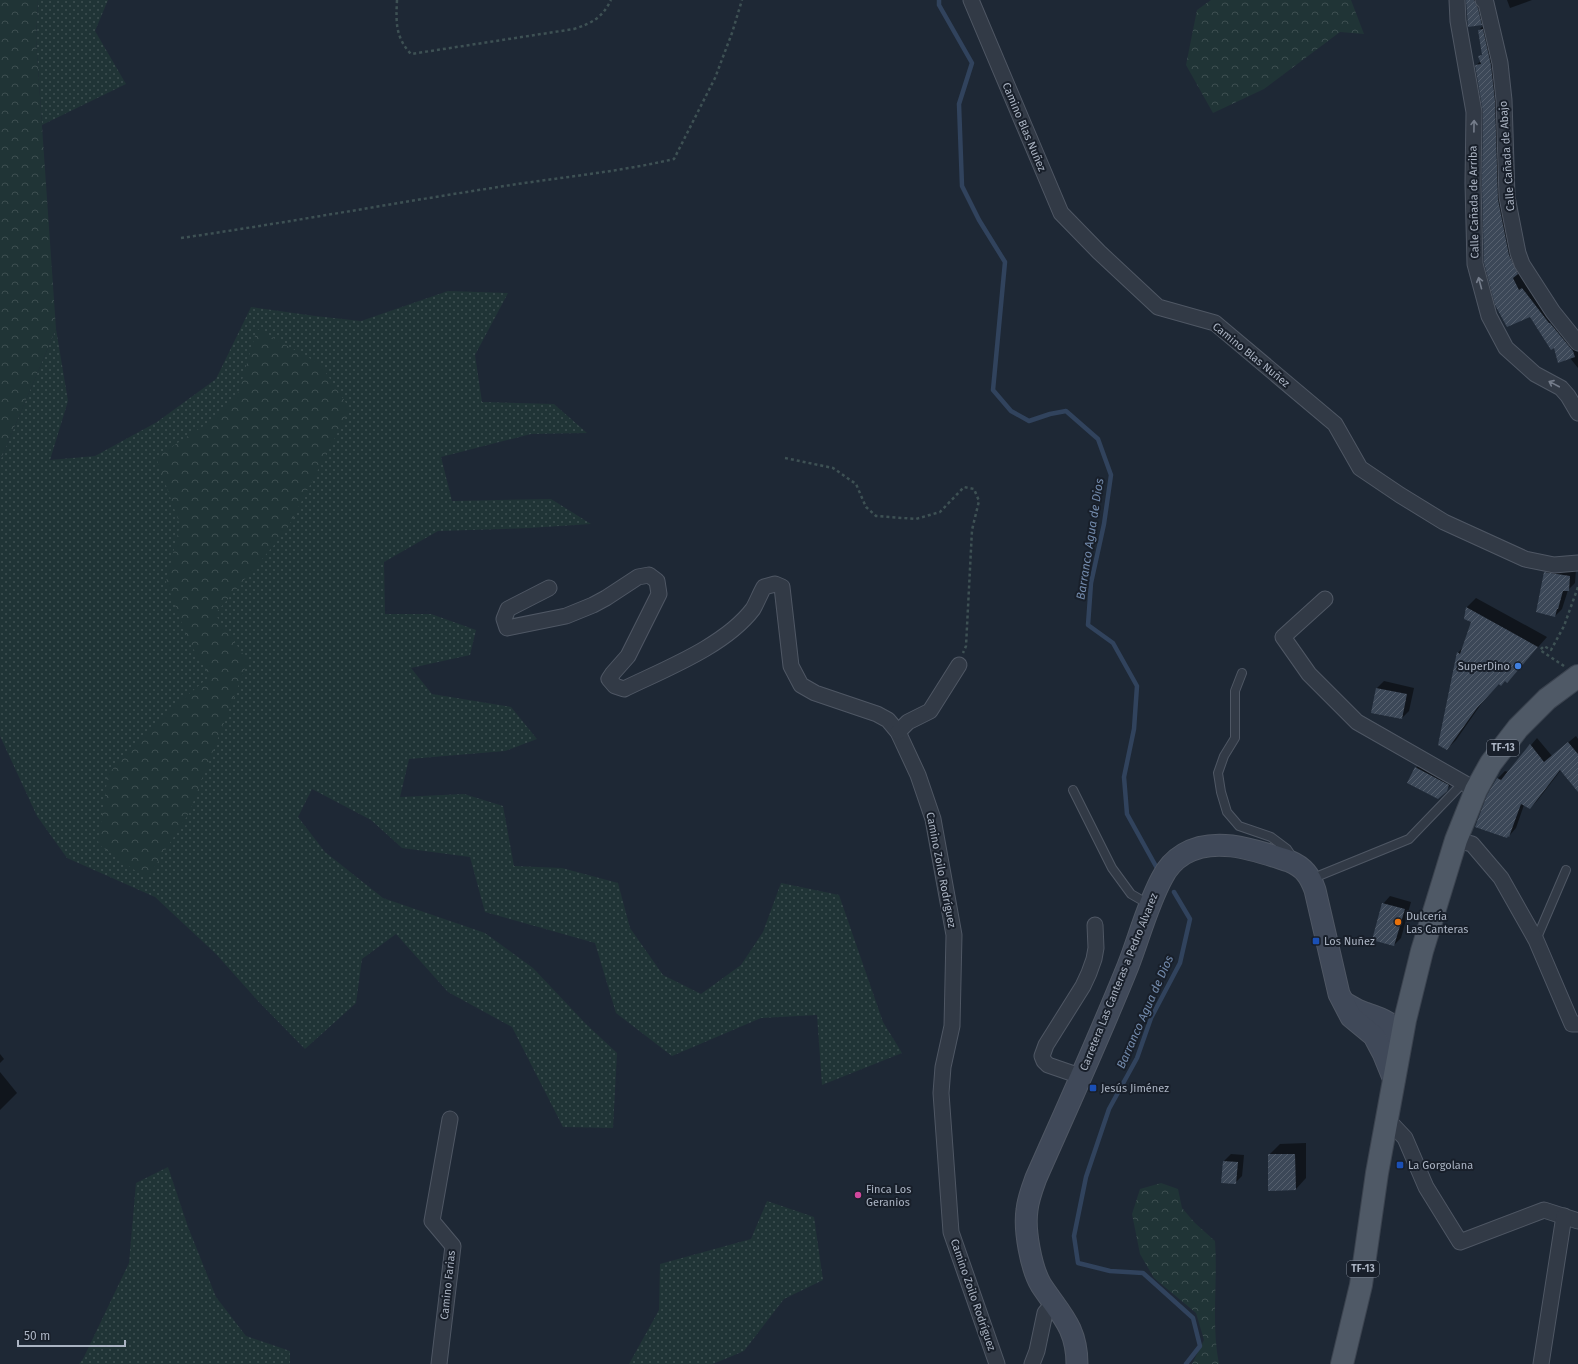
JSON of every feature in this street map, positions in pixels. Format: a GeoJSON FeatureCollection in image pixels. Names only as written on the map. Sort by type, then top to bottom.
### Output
{"type":"FeatureCollection","features":[{"type":"Feature","properties":{"kind":"main road","name":"TF-13"},"geometry":{"type":"LineString","coordinates":[[1342,1364],[1361,1285],[1377,1173],[1394,1080],[1400,1031],[1411,996],[1422,951],[1456,840],[1469,786],[1491,763],[1518,728],[1548,699],[1572,671]]}},
{"type":"Feature","properties":{"kind":"main road","name":"Carretera Las Canteras a Pedro Alvarez"},"geometry":{"type":"LineString","coordinates":[[1077,1364],[1077,1352],[1069,1325],[1040,1284],[1036,1273],[1028,1242],[1026,1211],[1030,1192],[1128,966],[1161,880],[1174,860],[1195,849],[1206,846],[1222,845],[1234,846],[1280,858],[1305,872]]}},
{"type":"Feature","properties":{"kind":"main road"},"geometry":{"type":"LineString","coordinates":[[1305,872],[1315,890],[1339,994],[1345,1003],[1363,1012],[1376,1026],[1383,1053],[1394,1080]]}},
{"type":"Feature","properties":{"kind":"main road"},"geometry":{"type":"LineString","coordinates":[[1376,1026],[1411,996]]}},
{"type":"Feature","properties":{"kind":"main road"},"geometry":{"type":"LineString","coordinates":[[1376,1026],[1390,1024],[1400,1031]]}},
{"type":"Feature","properties":{"kind":"street","name":"Camino Blas Nuñez"},"geometry":{"type":"LineString","coordinates":[[971,0],[1061,213],[1099,252],[1158,307],[1216,323],[1335,424],[1360,468],[1400,496],[1444,522],[1525,559],[1554,565],[1578,563]]}},
{"type":"Feature","properties":{"kind":"street","name":"Calle Cañada de Arriba"},"geometry":{"type":"LineString","coordinates":[[1457,0],[1458,21],[1474,112],[1473,184],[1475,264],[1489,316],[1506,348],[1535,374],[1561,388],[1568,396],[1578,413]]}},
{"type":"Feature","properties":{"kind":"street","name":"Calle Cañada de Abajo"},"geometry":{"type":"LineString","coordinates":[[1483,0],[1486,3],[1500,63],[1504,100],[1507,197],[1518,253],[1522,264],[1553,312],[1578,343]]}},
{"type":"Feature","properties":{"kind":"street","name":"Camino Zoilo Rodríguez"},"geometry":{"type":"LineString","coordinates":[[548,588],[508,609],[504,619],[508,628],[566,616],[606,598],[638,577],[649,575],[657,581],[659,594],[628,656],[613,673],[610,680],[615,686],[624,689],[690,658],[735,628],[753,608],[764,587],[774,584],[782,587],[791,666],[801,685],[815,693],[877,714],[888,720],[898,732],[918,776],[933,819],[954,935],[952,1026],[942,1067],[941,1092],[951,1232],[997,1364]]}},
{"type":"Feature","properties":{"kind":"street"},"geometry":{"type":"LineString","coordinates":[[1325,599],[1283,637],[1309,674],[1357,722],[1469,786]]}},
{"type":"Feature","properties":{"kind":"street"},"geometry":{"type":"LineString","coordinates":[[898,732],[908,722],[930,711],[959,665]]}},
{"type":"Feature","properties":{"kind":"street"},"geometry":{"type":"LineString","coordinates":[[1456,840],[1472,844],[1501,878],[1536,940],[1575,1024]]}},
{"type":"Feature","properties":{"kind":"street"},"geometry":{"type":"LineString","coordinates":[[1080,1076],[1048,1065],[1042,1056],[1046,1045],[1083,986],[1089,973],[1096,948],[1095,925]]}},
{"type":"Feature","properties":{"kind":"street","name":"Camino Farias"},"geometry":{"type":"LineString","coordinates":[[439,1364],[453,1246],[432,1221],[450,1119]]}},
{"type":"Feature","properties":{"kind":"street"},"geometry":{"type":"LineString","coordinates":[[1388,1119],[1405,1138],[1426,1187],[1460,1242],[1544,1210],[1571,1218],[1542,1364]]}},
{"type":"Feature","properties":{"kind":"street"},"geometry":{"type":"LineString","coordinates":[[1032,1364],[1037,1351],[1045,1313],[1054,1302]]}},
{"type":"Feature","properties":{"kind":"lane"},"geometry":{"type":"LineString","coordinates":[[1242,673],[1235,691],[1235,738],[1224,756],[1218,773],[1221,792],[1227,812],[1239,826],[1271,838],[1287,849],[1305,872],[1409,838],[1469,786]]}},
{"type":"Feature","properties":{"kind":"lane"},"geometry":{"type":"LineString","coordinates":[[1073,790],[1112,868],[1131,894],[1151,906]]}},
{"type":"Feature","properties":{"kind":"lane"},"geometry":{"type":"LineString","coordinates":[[1536,940],[1566,870]]}},
{"type":"Feature","properties":{"kind":"path"},"geometry":{"type":"LineString","coordinates":[[397,0],[396,22],[404,46],[411,54],[574,29],[592,23],[607,8],[611,0]]}},
{"type":"Feature","properties":{"kind":"path"},"geometry":{"type":"LineString","coordinates":[[181,238],[257,227],[539,180],[651,164],[674,159],[715,78],[732,33],[742,0]]}},
{"type":"Feature","properties":{"kind":"path"},"geometry":{"type":"LineString","coordinates":[[785,458],[833,468],[856,484],[866,507],[876,516],[916,519],[940,512],[964,487],[974,489],[979,502],[972,530],[966,646],[959,665]]}},
{"type":"Feature","properties":{"kind":"path"},"geometry":{"type":"LineString","coordinates":[[1572,671],[1540,650],[1544,646],[1551,650],[1564,626],[1578,587]]}},
{"type":"Feature","properties":{"kind":"green space"},"geometry":{"type":"Polygon","coordinates":[[[0,0],[38,0],[36,39],[56,329],[0,461],[0,0]]]}},
{"type":"Feature","properties":{"kind":"green space"},"geometry":{"type":"Polygon","coordinates":[[[38,0],[108,0],[95,31],[126,84],[42,125],[36,39],[38,0]]]}},
{"type":"Feature","properties":{"kind":"green space"},"geometry":{"type":"Polygon","coordinates":[[[1211,0],[1351,0],[1364,34],[1340,32],[1264,89],[1213,113],[1186,65],[1197,10],[1211,0]]]}},
{"type":"Feature","properties":{"kind":"green space"},"geometry":{"type":"Polygon","coordinates":[[[448,291],[508,293],[475,355],[482,402],[554,404],[587,433],[531,434],[441,457],[452,501],[551,499],[591,524],[438,531],[384,562],[385,614],[431,614],[476,630],[470,655],[411,668],[432,694],[511,707],[537,739],[505,751],[409,759],[400,797],[464,794],[503,806],[514,866],[562,868],[618,883],[630,928],[663,975],[701,994],[741,965],[763,932],[781,883],[839,895],[883,1022],[902,1053],[822,1085],[817,1015],[761,1018],[672,1056],[616,1013],[595,943],[485,912],[470,857],[402,848],[371,820],[312,789],[298,817],[325,852],[383,898],[485,933],[533,968],[586,1024],[617,1053],[613,1128],[563,1127],[512,1027],[448,992],[396,934],[362,959],[356,1003],[305,1049],[258,1001],[216,954],[155,897],[67,858],[37,816],[0,736],[0,461],[56,329],[68,401],[50,460],[95,456],[157,422],[216,379],[251,307],[361,321],[448,291]]]}},
{"type":"Feature","properties":{"kind":"green space"},"geometry":{"type":"Polygon","coordinates":[[[257,329],[320,364],[350,409],[286,531],[215,614],[248,661],[189,813],[147,879],[98,844],[108,774],[161,718],[210,676],[189,642],[166,582],[180,525],[156,457],[202,427],[237,397],[257,329]]]}},
{"type":"Feature","properties":{"kind":"green space"},"geometry":{"type":"Polygon","coordinates":[[[168,1167],[188,1227],[216,1297],[246,1336],[290,1351],[290,1364],[79,1364],[83,1359],[129,1263],[136,1183],[168,1167]]]}},
{"type":"Feature","properties":{"kind":"green space"},"geometry":{"type":"Polygon","coordinates":[[[1161,1183],[1178,1189],[1182,1208],[1195,1223],[1215,1241],[1215,1334],[1219,1364],[1192,1364],[1204,1340],[1196,1313],[1154,1278],[1140,1254],[1132,1214],[1140,1189],[1161,1183]]]}},
{"type":"Feature","properties":{"kind":"green space"},"geometry":{"type":"Polygon","coordinates":[[[767,1201],[814,1217],[823,1280],[784,1299],[744,1351],[713,1364],[629,1364],[659,1310],[660,1264],[751,1239],[767,1201]]]}},
{"type":"Feature","properties":{"kind":"building"},"geometry":{"type":"Polygon","coordinates":[[[1466,0],[1474,0],[1478,8],[1482,25],[1468,27],[1466,0]]]}},
{"type":"Feature","properties":{"kind":"building"},"geometry":{"type":"Polygon","coordinates":[[[1483,29],[1491,65],[1495,101],[1498,199],[1509,255],[1518,274],[1513,278],[1519,290],[1522,288],[1573,351],[1575,357],[1558,363],[1554,348],[1551,350],[1530,317],[1507,327],[1495,305],[1484,263],[1482,183],[1483,112],[1475,65],[1481,64],[1478,56],[1482,55],[1478,30],[1483,29]]]}},
{"type":"Feature","properties":{"kind":"building"},"geometry":{"type":"Polygon","coordinates":[[[1544,572],[1570,576],[1569,591],[1563,591],[1555,617],[1536,612],[1544,572]]]}},
{"type":"Feature","properties":{"kind":"building"},"geometry":{"type":"Polygon","coordinates":[[[1466,607],[1538,647],[1507,683],[1505,681],[1501,686],[1499,684],[1477,708],[1447,750],[1438,745],[1457,652],[1460,654],[1471,622],[1464,619],[1466,607]]]}},
{"type":"Feature","properties":{"kind":"building"},"geometry":{"type":"Polygon","coordinates":[[[1376,688],[1407,694],[1402,719],[1371,713],[1376,688]]]}},
{"type":"Feature","properties":{"kind":"building"},"geometry":{"type":"Polygon","coordinates":[[[1568,742],[1578,754],[1578,792],[1560,770],[1530,809],[1521,804],[1509,837],[1508,836],[1507,838],[1475,827],[1487,795],[1497,778],[1501,780],[1530,744],[1544,762],[1568,742]]]}},
{"type":"Feature","properties":{"kind":"building"},"geometry":{"type":"Polygon","coordinates":[[[1415,767],[1449,785],[1447,791],[1438,799],[1407,783],[1415,767]]]}},
{"type":"Feature","properties":{"kind":"building"},"geometry":{"type":"Polygon","coordinates":[[[1382,903],[1405,909],[1394,946],[1372,940],[1382,903]]]}},
{"type":"Feature","properties":{"kind":"building"},"geometry":{"type":"Polygon","coordinates":[[[1268,1154],[1295,1154],[1296,1190],[1268,1191],[1268,1154]]]}},
{"type":"Feature","properties":{"kind":"building"},"geometry":{"type":"Polygon","coordinates":[[[1223,1161],[1238,1162],[1236,1184],[1221,1183],[1223,1161]]]}},
{"type":"Feature","properties":{"kind":"waterway","name":"Barranco Agua de Dios"},"geometry":{"type":"LineString","coordinates":[[939,0],[939,5],[972,63],[959,104],[962,186],[979,220],[1005,262],[993,390],[1011,411],[1029,421],[1050,414],[1066,411],[1098,439],[1111,475],[1104,524],[1091,583],[1088,625],[1113,643],[1137,686],[1134,729],[1124,777],[1127,814],[1158,870]]}},
{"type":"Feature","properties":{"kind":"waterway","name":"Barranco Agua de Dios"},"geometry":{"type":"LineString","coordinates":[[1174,892],[1190,919],[1180,963],[1151,1018],[1137,1058],[1109,1109],[1086,1177],[1074,1236],[1078,1263],[1110,1271],[1143,1273],[1193,1318],[1200,1346],[1186,1364]]}},
{"type":"Feature","properties":{"kind":"place","name":"SuperDino"},"geometry":{"type":"Point","coordinates":[1518,666]}},
{"type":"Feature","properties":{"kind":"place","name":"Dulcería Las Canteras"},"geometry":{"type":"Point","coordinates":[1398,922]}},
{"type":"Feature","properties":{"kind":"place","name":"Los Nuñez"},"geometry":{"type":"Point","coordinates":[1316,941]}},
{"type":"Feature","properties":{"kind":"place","name":"Jesús Jiménez"},"geometry":{"type":"Point","coordinates":[1093,1088]}},
{"type":"Feature","properties":{"kind":"place","name":"La Gorgolana"},"geometry":{"type":"Point","coordinates":[1400,1165]}},
{"type":"Feature","properties":{"kind":"place","name":"Finca Los Geranios"},"geometry":{"type":"Point","coordinates":[858,1195]}}]}
